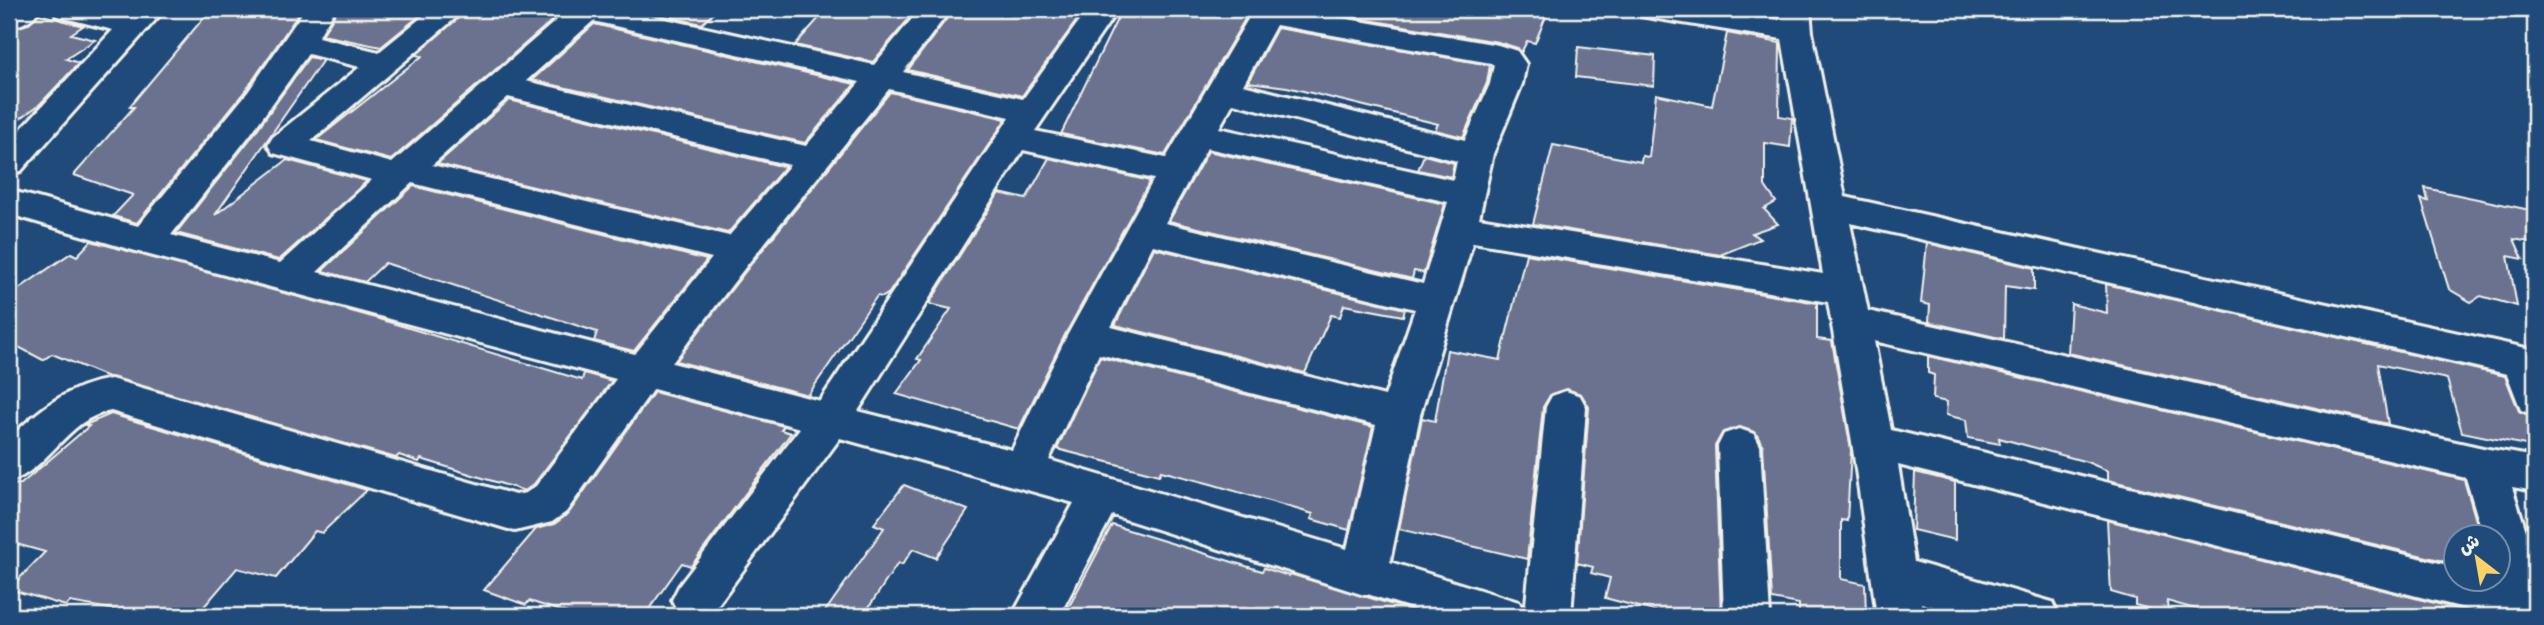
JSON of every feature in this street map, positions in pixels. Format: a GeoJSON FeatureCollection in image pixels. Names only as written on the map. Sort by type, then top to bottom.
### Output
{"type":"FeatureCollection","features":[{"type":"Feature","properties":{"kind":"street"},"geometry":{"type":"LineString","coordinates":[[9,19],[25,9]]}},
{"type":"Feature","properties":{"kind":"street"},"geometry":{"type":"LineString","coordinates":[[68,9],[142,18]]}},
{"type":"Feature","properties":{"kind":"street"},"geometry":{"type":"LineString","coordinates":[[146,241],[223,146],[300,42],[320,9]]}},
{"type":"Feature","properties":{"kind":"street"},"geometry":{"type":"LineString","coordinates":[[285,145],[451,9]]}},
{"type":"Feature","properties":{"kind":"street"},"geometry":{"type":"LineString","coordinates":[[288,277],[585,9],[884,76],[1023,124],[1176,172]]}},
{"type":"Feature","properties":{"kind":"street"},"geometry":{"type":"LineString","coordinates":[[9,465],[75,406],[96,396],[111,395],[515,513],[537,509],[551,499],[642,371],[936,9]]}},
{"type":"Feature","properties":{"kind":"street"},"geometry":{"type":"LineString","coordinates":[[695,600],[830,420],[1023,124],[1103,9]]}},
{"type":"Feature","properties":{"kind":"street"},"geometry":{"type":"LineString","coordinates":[[1652,9],[1796,20],[1872,442],[1896,596],[2036,616]]}},
{"type":"Feature","properties":{"kind":"street"},"geometry":{"type":"LineString","coordinates":[[1023,470],[1087,336],[1142,230],[1200,135],[1268,11],[1498,55],[1506,58],[1511,72],[1476,154],[1437,301],[1399,415],[1364,576]]}},
{"type":"Feature","properties":{"kind":"street"},"geometry":{"type":"LineString","coordinates":[[9,163],[142,18]]}},
{"type":"Feature","properties":{"kind":"street"},"geometry":{"type":"LineString","coordinates":[[300,42],[383,63]]}},
{"type":"Feature","properties":{"kind":"street"},"geometry":{"type":"LineString","coordinates":[[501,85],[813,159]]}},
{"type":"Feature","properties":{"kind":"street"},"geometry":{"type":"LineString","coordinates":[[1224,91],[1476,154]]}},
{"type":"Feature","properties":{"kind":"street"},"geometry":{"type":"LineString","coordinates":[[1200,135],[1463,211],[2483,465],[2535,474]]}},
{"type":"Feature","properties":{"kind":"street"},"geometry":{"type":"LineString","coordinates":[[223,146],[285,145],[737,251]]}},
{"type":"Feature","properties":{"kind":"street"},"geometry":{"type":"LineString","coordinates":[[1830,206],[2531,375]]}},
{"type":"Feature","properties":{"kind":"street"},"geometry":{"type":"LineString","coordinates":[[19,215],[146,241],[288,277],[1023,470],[1102,492],[1364,576],[1503,616]]}},
{"type":"Feature","properties":{"kind":"street"},"geometry":{"type":"LineString","coordinates":[[1142,230],[1437,301]]}},
{"type":"Feature","properties":{"kind":"street"},"geometry":{"type":"LineString","coordinates":[[1087,336],[1399,415]]}},
{"type":"Feature","properties":{"kind":"street"},"geometry":{"type":"LineString","coordinates":[[1548,616],[1566,407]]}},
{"type":"Feature","properties":{"kind":"street"},"geometry":{"type":"LineString","coordinates":[[1872,442],[2529,610]]}},
{"type":"Feature","properties":{"kind":"street"},"geometry":{"type":"LineString","coordinates":[[1739,446],[1747,616]]}},
{"type":"Feature","properties":{"kind":"street"},"geometry":{"type":"LineString","coordinates":[[2483,465],[2529,610]]}},
{"type":"Feature","properties":{"kind":"street"},"geometry":{"type":"LineString","coordinates":[[1035,616],[1102,492]]}},
{"type":"Feature","properties":{"kind":"building"},"geometry":{"type":"Polygon","coordinates":[[[211,9],[302,9],[246,90],[137,223],[113,216],[133,195],[74,175],[134,107],[129,107],[211,9]]]}},
{"type":"Feature","properties":{"kind":"building"},"geometry":{"type":"Polygon","coordinates":[[[338,9],[428,9],[381,47],[322,35],[338,9]]]}},
{"type":"Feature","properties":{"kind":"building"},"geometry":{"type":"Polygon","coordinates":[[[468,9],[563,11],[391,160],[316,140],[422,56],[416,55],[468,9]]]}},
{"type":"Feature","properties":{"kind":"building"},"geometry":{"type":"Polygon","coordinates":[[[631,9],[718,9],[702,24],[631,9]]]}},
{"type":"Feature","properties":{"kind":"building"},"geometry":{"type":"Polygon","coordinates":[[[827,9],[917,9],[873,62],[795,45],[827,9]]]}},
{"type":"Feature","properties":{"kind":"building"},"geometry":{"type":"Polygon","coordinates":[[[954,9],[1085,9],[1022,96],[908,70],[954,9]]]}},
{"type":"Feature","properties":{"kind":"building"},"geometry":{"type":"Polygon","coordinates":[[[1122,9],[1251,9],[1165,155],[1061,134],[1122,9]]]}},
{"type":"Feature","properties":{"kind":"building"},"geometry":{"type":"Polygon","coordinates":[[[1304,9],[1549,9],[1535,43],[1527,41],[1521,53],[1518,48],[1498,42],[1304,9]]]}},
{"type":"Feature","properties":{"kind":"building"},"geometry":{"type":"Polygon","coordinates":[[[39,14],[83,26],[71,34],[95,40],[66,59],[79,63],[40,104],[9,127],[9,30],[28,24],[39,14]]]}},
{"type":"Feature","properties":{"kind":"building"},"geometry":{"type":"Polygon","coordinates":[[[594,24],[855,84],[805,143],[532,80],[594,24]]]}},
{"type":"Feature","properties":{"kind":"building"},"geometry":{"type":"Polygon","coordinates":[[[1277,28],[1490,65],[1487,83],[1463,137],[1435,130],[1438,124],[1287,87],[1248,82],[1277,28]]]}},
{"type":"Feature","properties":{"kind":"building"},"geometry":{"type":"Polygon","coordinates":[[[1727,33],[1780,43],[1779,116],[1792,118],[1790,147],[1765,143],[1765,186],[1776,202],[1764,209],[1778,224],[1752,233],[1760,239],[1720,255],[1533,224],[1553,145],[1641,162],[1642,156],[1649,157],[1656,94],[1712,106],[1727,33]]]}},
{"type":"Feature","properties":{"kind":"building"},"geometry":{"type":"Polygon","coordinates":[[[1578,47],[1655,56],[1654,86],[1576,77],[1578,47]]]}},
{"type":"Feature","properties":{"kind":"building"},"geometry":{"type":"Polygon","coordinates":[[[309,57],[323,60],[215,215],[287,160],[367,181],[279,260],[176,233],[251,138],[309,57]]]}},
{"type":"Feature","properties":{"kind":"building"},"geometry":{"type":"Polygon","coordinates":[[[890,92],[1006,119],[889,293],[883,297],[877,296],[808,395],[676,361],[752,263],[890,92]]]}},
{"type":"Feature","properties":{"kind":"building"},"geometry":{"type":"Polygon","coordinates":[[[509,100],[785,167],[728,233],[437,164],[509,100]]]}},
{"type":"Feature","properties":{"kind":"building"},"geometry":{"type":"Polygon","coordinates":[[[1208,151],[1445,204],[1424,273],[1414,271],[1412,279],[1169,221],[1208,151]]]}},
{"type":"Feature","properties":{"kind":"building"},"geometry":{"type":"Polygon","coordinates":[[[1424,155],[1454,163],[1451,177],[1418,170],[1424,155]]]}},
{"type":"Feature","properties":{"kind":"building"},"geometry":{"type":"Polygon","coordinates":[[[1049,158],[1150,181],[1065,335],[1019,429],[896,394],[921,360],[917,359],[951,309],[929,304],[999,193],[1026,199],[1049,158]]]}},
{"type":"Feature","properties":{"kind":"building"},"geometry":{"type":"Polygon","coordinates":[[[413,186],[707,260],[634,351],[594,341],[597,332],[385,263],[365,282],[322,271],[413,186]]]}},
{"type":"Feature","properties":{"kind":"building"},"geometry":{"type":"Polygon","coordinates":[[[2425,188],[2535,211],[2535,243],[2514,239],[2523,259],[2508,256],[2517,306],[2481,296],[2471,302],[2449,289],[2421,199],[2428,201],[2425,188]]]}},
{"type":"Feature","properties":{"kind":"building"},"geometry":{"type":"Polygon","coordinates":[[[91,241],[362,314],[582,380],[584,373],[612,381],[534,484],[525,491],[421,459],[419,462],[399,455],[396,458],[108,377],[52,354],[43,360],[9,342],[10,295],[71,253],[77,256],[91,241]]]}},
{"type":"Feature","properties":{"kind":"building"},"geometry":{"type":"Polygon","coordinates":[[[1927,243],[2034,268],[2034,290],[2005,286],[2004,339],[1929,322],[1930,305],[1921,303],[1927,243]]]}},
{"type":"Feature","properties":{"kind":"building"},"geometry":{"type":"Polygon","coordinates":[[[1154,248],[1405,309],[1403,316],[1344,305],[1340,317],[1331,315],[1305,373],[1115,325],[1154,248]]]}},
{"type":"Feature","properties":{"kind":"building"},"geometry":{"type":"Polygon","coordinates":[[[1526,254],[1817,303],[1817,339],[1832,341],[1851,450],[1847,521],[1841,520],[1841,579],[1865,584],[1866,616],[1799,616],[1799,604],[1772,599],[1763,446],[1755,432],[1740,427],[1723,432],[1715,446],[1721,616],[1673,616],[1605,598],[1610,578],[1591,573],[1593,567],[1577,563],[1589,407],[1581,394],[1567,389],[1551,394],[1543,407],[1527,559],[1399,529],[1422,418],[1435,421],[1447,350],[1500,360],[1526,254]]]}},
{"type":"Feature","properties":{"kind":"building"},"geometry":{"type":"Polygon","coordinates":[[[2106,284],[2505,376],[2519,411],[2533,417],[2535,447],[2462,432],[2447,379],[2378,364],[2388,424],[2068,353],[2071,304],[2107,313],[2106,284]]]}},
{"type":"Feature","properties":{"kind":"building"},"geometry":{"type":"Polygon","coordinates":[[[1928,356],[2464,480],[2477,524],[2442,524],[2442,561],[2108,480],[2108,471],[2087,462],[1999,438],[2000,444],[1968,438],[1966,420],[1946,415],[1947,402],[1933,399],[1934,375],[1928,373],[1928,356]]]}},
{"type":"Feature","properties":{"kind":"building"},"geometry":{"type":"Polygon","coordinates":[[[1100,357],[1373,427],[1349,530],[1311,519],[1313,514],[1211,484],[1161,471],[1159,475],[1057,449],[1100,357]]]}},
{"type":"Feature","properties":{"kind":"building"},"geometry":{"type":"Polygon","coordinates":[[[654,392],[784,426],[781,430],[791,433],[691,566],[682,563],[644,616],[577,616],[529,601],[526,605],[484,590],[536,529],[554,524],[568,514],[654,392]]]}},
{"type":"Feature","properties":{"kind":"building"},"geometry":{"type":"Polygon","coordinates":[[[111,414],[367,490],[322,533],[315,531],[276,578],[237,568],[196,616],[151,616],[70,602],[66,606],[9,589],[45,552],[9,542],[9,485],[21,484],[89,426],[85,425],[111,414]]]}},
{"type":"Feature","properties":{"kind":"building"},"geometry":{"type":"Polygon","coordinates":[[[1915,472],[1955,482],[1955,540],[1913,530],[1915,472]]]}},
{"type":"Feature","properties":{"kind":"building"},"geometry":{"type":"Polygon","coordinates":[[[904,485],[968,510],[936,558],[913,549],[902,565],[898,563],[863,616],[822,616],[884,528],[874,524],[904,485]]]}},
{"type":"Feature","properties":{"kind":"building"},"geometry":{"type":"Polygon","coordinates":[[[2107,520],[2486,616],[2220,616],[2167,601],[2168,614],[2135,605],[2135,599],[2111,592],[2107,520]]]}},
{"type":"Feature","properties":{"kind":"building"},"geometry":{"type":"Polygon","coordinates":[[[1112,525],[1262,571],[1264,568],[1289,576],[1290,574],[1420,613],[1419,616],[1064,616],[1112,525]]]}}]}
